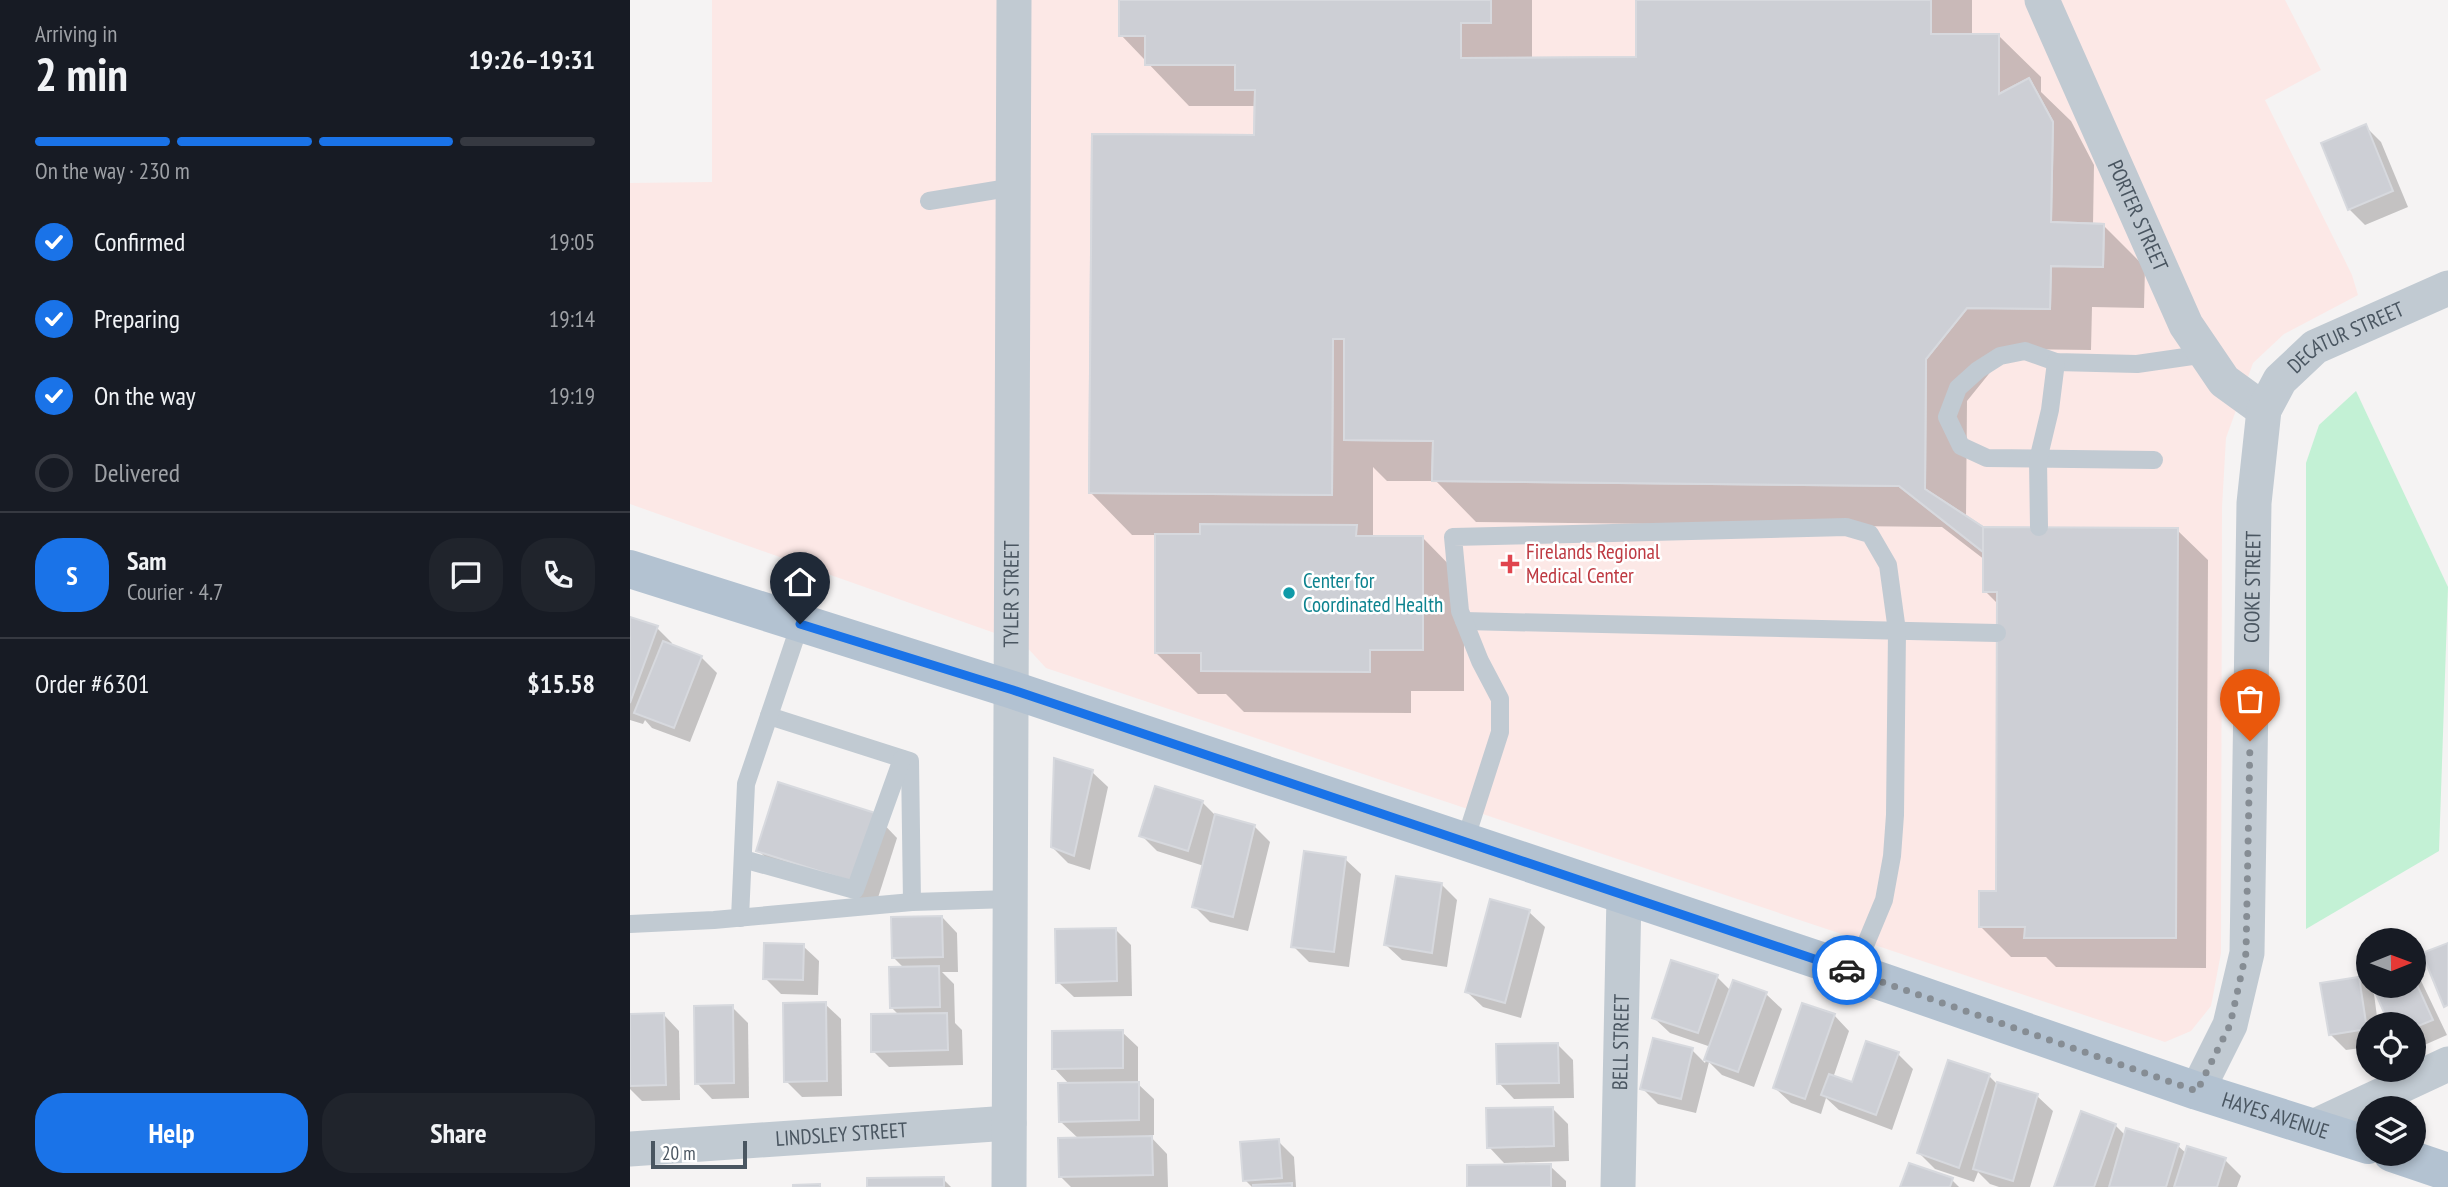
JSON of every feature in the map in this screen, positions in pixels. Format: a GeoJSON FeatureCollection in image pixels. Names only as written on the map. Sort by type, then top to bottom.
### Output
{"type":"FeatureCollection","features":[{"type":"Feature","properties":{"kind":"main road","name":"HAYES AVENUE"},"geometry":{"type":"LineString","coordinates":[[630,569],[1013,690],[1854,972],[2197,1091],[2356,1141]]}},
{"type":"Feature","properties":{"kind":"main road"},"geometry":{"type":"LineString","coordinates":[[2426,1165],[2448,1172]]}},
{"type":"Feature","properties":{"kind":"street","name":"TYLER STREET"},"geometry":{"type":"LineString","coordinates":[[1009,1187],[1014,0]]}},
{"type":"Feature","properties":{"kind":"street","name":"PORTER STREET"},"geometry":{"type":"LineString","coordinates":[[2042,0],[2186,325],[2224,381],[2264,410]]}},
{"type":"Feature","properties":{"kind":"street","name":"DECATUR STREET"},"geometry":{"type":"LineString","coordinates":[[2264,410],[2280,380],[2315,347],[2448,288]]}},
{"type":"Feature","properties":{"kind":"street","name":"COOKE STREET"},"geometry":{"type":"LineString","coordinates":[[2197,1091],[2230,1025],[2246,953],[2254,503],[2264,410]]}},
{"type":"Feature","properties":{"kind":"street","name":"BELL STREET"},"geometry":{"type":"LineString","coordinates":[[1618,1187],[1624,895]]}},
{"type":"Feature","properties":{"kind":"street"},"geometry":{"type":"LineString","coordinates":[[2313,1127],[2448,1064]]}},
{"type":"Feature","properties":{"kind":"street","name":"LINDSLEY STREET"},"geometry":{"type":"LineString","coordinates":[[630,1149],[1009,1123]]}},
{"type":"Feature","properties":{"kind":"lane"},"geometry":{"type":"LineString","coordinates":[[929,201],[1014,187]]}},
{"type":"Feature","properties":{"kind":"lane"},"geometry":{"type":"LineString","coordinates":[[2154,460],[1987,458],[1961,446],[1947,416],[1958,388],[1978,370],[2000,356],[2025,351],[2056,362],[2137,364],[2206,354]]}},
{"type":"Feature","properties":{"kind":"lane"},"geometry":{"type":"LineString","coordinates":[[2039,527],[2038,460],[2050,410],[2056,362]]}},
{"type":"Feature","properties":{"kind":"lane"},"geometry":{"type":"LineString","coordinates":[[1465,841],[1500,732],[1500,699],[1480,661],[1464,621],[1456,588],[1453,537],[1846,527],[1870,534],[1888,565],[1896,631],[1895,815],[1892,856],[1884,900],[1854,972]]}},
{"type":"Feature","properties":{"kind":"lane"},"geometry":{"type":"LineString","coordinates":[[1464,621],[1793,626],[1997,633]]}},
{"type":"Feature","properties":{"kind":"lane"},"geometry":{"type":"LineString","coordinates":[[740,918],[746,784],[800,624]]}},
{"type":"Feature","properties":{"kind":"lane"},"geometry":{"type":"LineString","coordinates":[[769,716],[910,761],[912,902]]}},
{"type":"Feature","properties":{"kind":"lane"},"geometry":{"type":"LineString","coordinates":[[858,898],[902,759]]}},
{"type":"Feature","properties":{"kind":"lane"},"geometry":{"type":"LineString","coordinates":[[743,859],[858,898]]}},
{"type":"Feature","properties":{"kind":"lane"},"geometry":{"type":"LineString","coordinates":[[630,924],[740,918],[858,898],[912,902],[1011,899]]}},
{"type":"Feature","properties":{"kind":"shaded area","name":"Firelands Regional Medical Center"},"geometry":{"type":"Polygon","coordinates":[[[712,0],[2285,0],[2321,70],[2265,100],[2352,275],[2358,295],[2284,334],[2253,363],[2226,438],[2222,507],[2221,953],[2211,1006],[2191,1031],[2165,1042],[1046,668],[1023,643],[630,504],[630,183],[712,182],[712,0]]]}},
{"type":"Feature","properties":{"kind":"green space"},"geometry":{"type":"Polygon","coordinates":[[[2356,391],[2448,587],[2439,851],[2306,929],[2306,463],[2319,425],[2356,391]]]}},
{"type":"Feature","properties":{"kind":"building","name":"Firelands Regional Medical Center"},"geometry":{"type":"Polygon","coordinates":[[[1119,0],[1491,0],[1491,23],[1461,23],[1461,58],[1636,57],[1636,0],[1931,0],[1931,34],[1999,34],[1999,94],[2029,78],[2053,122],[2051,222],[2104,224],[2103,267],[2051,266],[2050,309],[1967,308],[1926,359],[1925,489],[1983,527],[1983,552],[1899,486],[1432,481],[1433,441],[1344,440],[1344,339],[1333,339],[1332,495],[1089,493],[1092,134],[1254,135],[1255,90],[1235,90],[1235,65],[1145,65],[1145,36],[1119,36],[1119,0]]]}},
{"type":"Feature","properties":{"kind":"building","name":"Firelands Regional Medical Center"},"geometry":{"type":"Polygon","coordinates":[[[1119,0],[1491,0],[1491,23],[1461,23],[1461,58],[1636,57],[1636,0],[1931,0],[1931,34],[1999,34],[1999,94],[2029,78],[2053,122],[2051,222],[2104,224],[2103,267],[2051,266],[2050,309],[1967,308],[1926,359],[1925,489],[1983,527],[1983,552],[1899,486],[1432,481],[1433,441],[1344,440],[1344,339],[1333,339],[1332,495],[1089,493],[1092,134],[1254,135],[1255,90],[1235,90],[1235,65],[1145,65],[1145,36],[1119,36],[1119,0]]]}},
{"type":"Feature","properties":{"kind":"building"},"geometry":{"type":"Polygon","coordinates":[[[2366,124],[2393,191],[2348,210],[2321,143],[2366,124]]]}},
{"type":"Feature","properties":{"kind":"building","name":"Center for Coordinated Health"},"geometry":{"type":"Polygon","coordinates":[[[1200,524],[1357,525],[1356,536],[1423,536],[1423,650],[1370,650],[1370,672],[1201,671],[1201,653],[1155,653],[1155,534],[1200,534],[1200,524]]]}},
{"type":"Feature","properties":{"kind":"building"},"geometry":{"type":"Polygon","coordinates":[[[1983,527],[2178,528],[2176,938],[2024,938],[2025,927],[1979,927],[1979,891],[1996,891],[1997,592],[1983,592],[1983,527]]]}},
{"type":"Feature","properties":{"kind":"building"},"geometry":{"type":"Polygon","coordinates":[[[630,617],[658,626],[630,703],[630,617]]]}},
{"type":"Feature","properties":{"kind":"building"},"geometry":{"type":"Polygon","coordinates":[[[663,641],[702,656],[674,728],[634,713],[663,641]]]}},
{"type":"Feature","properties":{"kind":"building"},"geometry":{"type":"Polygon","coordinates":[[[1054,758],[1093,770],[1074,856],[1051,847],[1054,758]]]}},
{"type":"Feature","properties":{"kind":"building"},"geometry":{"type":"Polygon","coordinates":[[[778,782],[875,813],[853,882],[756,851],[778,782]]]}},
{"type":"Feature","properties":{"kind":"building"},"geometry":{"type":"Polygon","coordinates":[[[1155,786],[1203,801],[1188,851],[1139,836],[1155,786]]]}},
{"type":"Feature","properties":{"kind":"building"},"geometry":{"type":"Polygon","coordinates":[[[1215,814],[1255,825],[1233,917],[1192,907],[1215,814]]]}},
{"type":"Feature","properties":{"kind":"building"},"geometry":{"type":"Polygon","coordinates":[[[1304,851],[1346,857],[1334,952],[1291,947],[1304,851]]]}},
{"type":"Feature","properties":{"kind":"building"},"geometry":{"type":"Polygon","coordinates":[[[1396,876],[1442,883],[1432,953],[1384,945],[1396,876]]]}},
{"type":"Feature","properties":{"kind":"building"},"geometry":{"type":"Polygon","coordinates":[[[1490,899],[1530,910],[1505,1003],[1465,992],[1490,899]]]}},
{"type":"Feature","properties":{"kind":"building"},"geometry":{"type":"Polygon","coordinates":[[[942,916],[943,957],[892,958],[891,917],[942,916]]]}},
{"type":"Feature","properties":{"kind":"building"},"geometry":{"type":"Polygon","coordinates":[[[1116,928],[1117,981],[1056,983],[1055,929],[1116,928]]]}},
{"type":"Feature","properties":{"kind":"building"},"geometry":{"type":"Polygon","coordinates":[[[764,943],[804,944],[803,980],[763,979],[764,943]]]}},
{"type":"Feature","properties":{"kind":"building"},"geometry":{"type":"Polygon","coordinates":[[[2448,943],[2448,1005],[2444,1007],[2426,963],[2426,951],[2448,943]]]}},
{"type":"Feature","properties":{"kind":"building"},"geometry":{"type":"Polygon","coordinates":[[[1671,960],[1718,975],[1698,1033],[1652,1018],[1671,960]]]}},
{"type":"Feature","properties":{"kind":"building"},"geometry":{"type":"Polygon","coordinates":[[[939,966],[940,1007],[890,1008],[889,967],[939,966]]]}},
{"type":"Feature","properties":{"kind":"building"},"geometry":{"type":"Polygon","coordinates":[[[2356,977],[2356,998],[2362,998],[2364,1012],[2356,1012],[2356,1031],[2329,1035],[2320,983],[2356,977]]]}},
{"type":"Feature","properties":{"kind":"building"},"geometry":{"type":"Polygon","coordinates":[[[1733,980],[1767,992],[1738,1072],[1704,1060],[1733,980]]]}},
{"type":"Feature","properties":{"kind":"building"},"geometry":{"type":"Polygon","coordinates":[[[2378,998],[2423,998],[2433,1020],[2426,1023],[2426,1012],[2384,1012],[2378,998]]]}},
{"type":"Feature","properties":{"kind":"building"},"geometry":{"type":"Polygon","coordinates":[[[826,1002],[827,1081],[784,1082],[783,1003],[826,1002]]]}},
{"type":"Feature","properties":{"kind":"building"},"geometry":{"type":"Polygon","coordinates":[[[1802,1003],[1835,1014],[1805,1099],[1773,1088],[1802,1003]]]}},
{"type":"Feature","properties":{"kind":"building"},"geometry":{"type":"Polygon","coordinates":[[[733,1005],[734,1083],[695,1084],[694,1006],[733,1005]]]}},
{"type":"Feature","properties":{"kind":"building"},"geometry":{"type":"Polygon","coordinates":[[[664,1013],[666,1085],[630,1086],[630,1014],[664,1013]]]}},
{"type":"Feature","properties":{"kind":"building"},"geometry":{"type":"Polygon","coordinates":[[[947,1013],[948,1050],[871,1052],[871,1014],[947,1013]]]}},
{"type":"Feature","properties":{"kind":"building"},"geometry":{"type":"Polygon","coordinates":[[[1123,1030],[1123,1068],[1052,1069],[1052,1031],[1123,1030]]]}},
{"type":"Feature","properties":{"kind":"building"},"geometry":{"type":"Polygon","coordinates":[[[1653,1038],[1693,1048],[1681,1099],[1640,1089],[1653,1038]]]}},
{"type":"Feature","properties":{"kind":"building"},"geometry":{"type":"Polygon","coordinates":[[[1866,1041],[1899,1052],[1876,1115],[1821,1095],[1829,1074],[1852,1082],[1866,1041]]]}},
{"type":"Feature","properties":{"kind":"building"},"geometry":{"type":"Polygon","coordinates":[[[1558,1043],[1559,1083],[1497,1084],[1496,1044],[1558,1043]]]}},
{"type":"Feature","properties":{"kind":"building"},"geometry":{"type":"Polygon","coordinates":[[[1948,1060],[1990,1074],[1959,1168],[1917,1153],[1948,1060]]]}},
{"type":"Feature","properties":{"kind":"building"},"geometry":{"type":"Polygon","coordinates":[[[1139,1082],[1139,1120],[1059,1122],[1058,1083],[1139,1082]]]}},
{"type":"Feature","properties":{"kind":"building"},"geometry":{"type":"Polygon","coordinates":[[[1997,1082],[2038,1094],[2013,1181],[1973,1169],[1997,1082]]]}},
{"type":"Feature","properties":{"kind":"building"},"geometry":{"type":"Polygon","coordinates":[[[1553,1107],[1554,1146],[1487,1148],[1486,1108],[1553,1107]]]}},
{"type":"Feature","properties":{"kind":"building"},"geometry":{"type":"Polygon","coordinates":[[[2081,1111],[2116,1124],[2094,1187],[2054,1187],[2081,1111]]]}},
{"type":"Feature","properties":{"kind":"building"},"geometry":{"type":"Polygon","coordinates":[[[2126,1128],[2179,1144],[2166,1187],[2109,1187],[2126,1128]]]}},
{"type":"Feature","properties":{"kind":"building"},"geometry":{"type":"Polygon","coordinates":[[[1152,1136],[1153,1175],[1059,1177],[1058,1138],[1152,1136]]]}},
{"type":"Feature","properties":{"kind":"building"},"geometry":{"type":"Polygon","coordinates":[[[1279,1139],[1282,1178],[1243,1181],[1240,1142],[1279,1139]]]}},
{"type":"Feature","properties":{"kind":"building"},"geometry":{"type":"Polygon","coordinates":[[[2187,1146],[2226,1158],[2217,1187],[2174,1187],[2187,1146]]]}},
{"type":"Feature","properties":{"kind":"building"},"geometry":{"type":"Polygon","coordinates":[[[1909,1163],[1953,1178],[1950,1187],[1900,1187],[1909,1163]]]}},
{"type":"Feature","properties":{"kind":"building"},"geometry":{"type":"Polygon","coordinates":[[[1551,1164],[1551,1187],[1467,1187],[1467,1165],[1551,1164]]]}},
{"type":"Feature","properties":{"kind":"building"},"geometry":{"type":"Polygon","coordinates":[[[944,1177],[944,1187],[867,1187],[867,1178],[944,1177]]]}},
{"type":"Feature","properties":{"kind":"building"},"geometry":{"type":"Polygon","coordinates":[[[1292,1183],[1292,1187],[1253,1187],[1253,1185],[1292,1183]]]}},
{"type":"Feature","properties":{"kind":"building"},"geometry":{"type":"Polygon","coordinates":[[[820,1184],[820,1187],[793,1187],[793,1185],[820,1184]]]}},
{"type":"Feature","properties":{"kind":"way so far"},"geometry":{"type":"LineString","coordinates":[[1847,970],[2197,1091],[2230,1025],[2246,953],[2250,741]]}},
{"type":"Feature","properties":{"kind":"place","name":"Firelands Regional Medical Center"},"geometry":{"type":"Point","coordinates":[1510,564]}},
{"type":"Feature","properties":{"kind":"place","name":"Center for Coordinated Health"},"geometry":{"type":"Point","coordinates":[1289,593]}},
{"type":"Feature","properties":{"kind":"route"},"geometry":{"type":"LineString","coordinates":[[800,624],[1013,690],[1847,970]]}}]}
